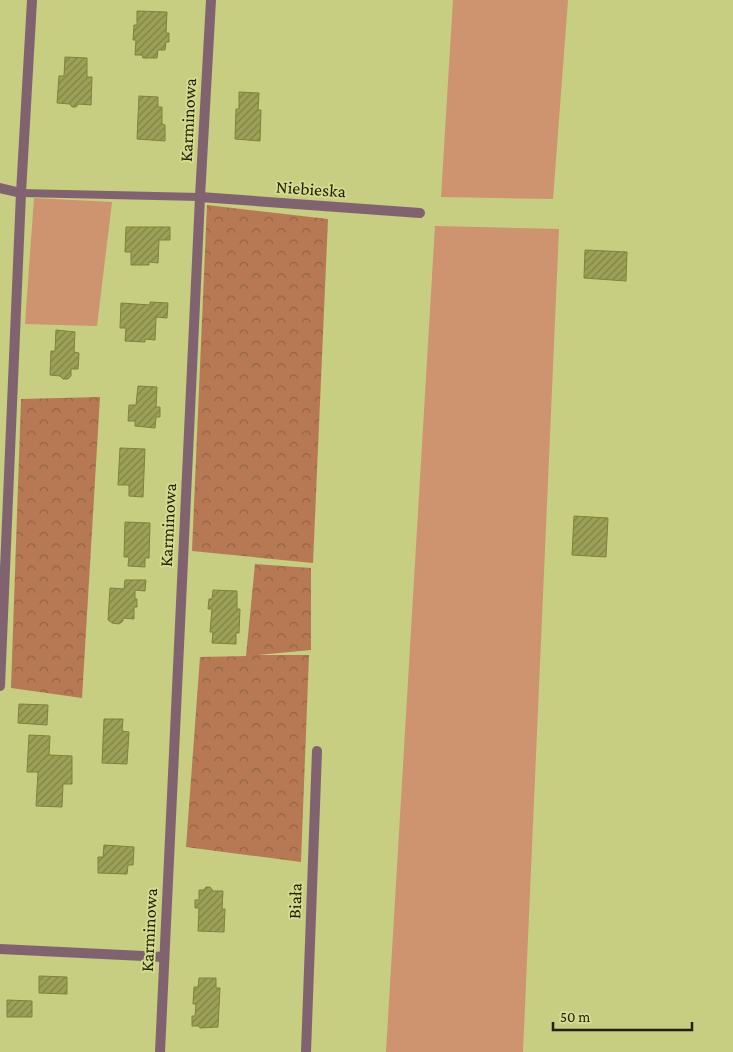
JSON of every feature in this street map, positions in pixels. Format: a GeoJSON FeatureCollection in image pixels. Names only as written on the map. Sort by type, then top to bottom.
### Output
{"type":"FeatureCollection","features":[{"type":"Feature","properties":{"kind":"street"},"geometry":{"type":"LineString","coordinates":[[0,686],[21,194],[32,0]]}},
{"type":"Feature","properties":{"kind":"street","name":"Karminowa"},"geometry":{"type":"LineString","coordinates":[[160,1052],[211,0]]}},
{"type":"Feature","properties":{"kind":"street"},"geometry":{"type":"LineString","coordinates":[[0,188],[21,194]]}},
{"type":"Feature","properties":{"kind":"street","name":"Niebieska"},"geometry":{"type":"LineString","coordinates":[[200,197],[420,213]]}},
{"type":"Feature","properties":{"kind":"street","name":"Biała"},"geometry":{"type":"LineString","coordinates":[[306,1052],[317,751]]}},
{"type":"Feature","properties":{"kind":"street"},"geometry":{"type":"LineString","coordinates":[[0,949],[164,957]]}},
{"type":"Feature","properties":{"kind":"lane"},"geometry":{"type":"LineString","coordinates":[[21,194],[200,197]]}},
{"type":"Feature","properties":{"kind":"shaded area"},"geometry":{"type":"Polygon","coordinates":[[[453,0],[568,0],[553,199],[441,197],[453,0]]]}},
{"type":"Feature","properties":{"kind":"shaded area"},"geometry":{"type":"Polygon","coordinates":[[[34,198],[112,202],[97,326],[25,324],[34,198]]]}},
{"type":"Feature","properties":{"kind":"shaded area"},"geometry":{"type":"Polygon","coordinates":[[[435,226],[559,229],[523,1052],[386,1052],[435,226]]]}},
{"type":"Feature","properties":{"kind":"green space"},"geometry":{"type":"Polygon","coordinates":[[[207,205],[328,219],[313,563],[192,551],[207,205]]]}},
{"type":"Feature","properties":{"kind":"green space"},"geometry":{"type":"Polygon","coordinates":[[[100,397],[82,698],[11,688],[21,399],[100,397]]]}},
{"type":"Feature","properties":{"kind":"green space"},"geometry":{"type":"Polygon","coordinates":[[[255,564],[311,568],[311,650],[258,655],[309,655],[301,862],[186,847],[200,657],[246,656],[255,564]]]}},
{"type":"Feature","properties":{"kind":"building"},"geometry":{"type":"Polygon","coordinates":[[[137,11],[167,12],[166,33],[169,33],[169,42],[166,42],[165,50],[158,50],[157,58],[143,58],[142,55],[135,55],[136,40],[133,40],[134,25],[137,25],[137,11]]]}},
{"type":"Feature","properties":{"kind":"building"},"geometry":{"type":"Polygon","coordinates":[[[65,57],[87,58],[87,77],[92,77],[91,105],[79,104],[76,107],[72,107],[70,104],[57,103],[59,76],[64,76],[65,57]]]}},
{"type":"Feature","properties":{"kind":"building"},"geometry":{"type":"Polygon","coordinates":[[[239,92],[259,93],[258,110],[261,110],[260,141],[235,139],[236,109],[239,109],[239,92]]]}},
{"type":"Feature","properties":{"kind":"building"},"geometry":{"type":"Polygon","coordinates":[[[139,96],[158,97],[158,107],[162,107],[162,124],[165,125],[165,141],[137,139],[139,96]]]}},
{"type":"Feature","properties":{"kind":"building"},"geometry":{"type":"Polygon","coordinates":[[[126,227],[170,227],[170,240],[159,240],[158,263],[149,262],[149,265],[131,265],[131,252],[125,252],[126,227]]]}},
{"type":"Feature","properties":{"kind":"building"},"geometry":{"type":"Polygon","coordinates":[[[585,250],[627,252],[626,281],[584,278],[585,250]]]}},
{"type":"Feature","properties":{"kind":"building"},"geometry":{"type":"Polygon","coordinates":[[[150,302],[168,303],[167,318],[156,317],[155,340],[145,339],[145,342],[125,341],[126,328],[120,328],[121,303],[150,305],[150,302]]]}},
{"type":"Feature","properties":{"kind":"building"},"geometry":{"type":"Polygon","coordinates":[[[56,330],[75,332],[74,352],[79,353],[78,369],[71,369],[71,376],[68,379],[50,375],[51,351],[55,351],[56,330]]]}},
{"type":"Feature","properties":{"kind":"building"},"geometry":{"type":"Polygon","coordinates":[[[138,386],[157,387],[156,407],[160,407],[160,417],[156,417],[155,428],[135,426],[135,421],[128,421],[129,405],[136,405],[138,386]]]}},
{"type":"Feature","properties":{"kind":"building"},"geometry":{"type":"Polygon","coordinates":[[[120,448],[145,449],[143,497],[129,496],[129,485],[118,485],[120,448]]]}},
{"type":"Feature","properties":{"kind":"building"},"geometry":{"type":"Polygon","coordinates":[[[574,516],[608,518],[606,557],[572,555],[574,516]]]}},
{"type":"Feature","properties":{"kind":"building"},"geometry":{"type":"Polygon","coordinates":[[[125,522],[150,523],[149,558],[145,558],[145,567],[128,566],[129,557],[124,557],[125,522]]]}},
{"type":"Feature","properties":{"kind":"building"},"geometry":{"type":"Polygon","coordinates":[[[125,580],[146,580],[145,591],[135,590],[137,607],[134,607],[134,619],[123,618],[123,621],[119,624],[112,623],[108,620],[110,588],[124,589],[125,580]]]}},
{"type":"Feature","properties":{"kind":"building"},"geometry":{"type":"Polygon","coordinates":[[[213,590],[237,591],[237,609],[240,609],[239,633],[236,633],[236,644],[212,643],[213,632],[210,632],[212,609],[208,609],[209,599],[212,599],[213,590]]]}},
{"type":"Feature","properties":{"kind":"building"},"geometry":{"type":"Polygon","coordinates":[[[19,704],[48,705],[47,725],[18,723],[19,704]]]}},
{"type":"Feature","properties":{"kind":"building"},"geometry":{"type":"Polygon","coordinates":[[[104,719],[123,719],[122,731],[129,732],[127,764],[102,763],[104,719]]]}},
{"type":"Feature","properties":{"kind":"building"},"geometry":{"type":"Polygon","coordinates":[[[29,735],[50,736],[49,755],[72,756],[72,784],[63,784],[62,807],[36,806],[38,772],[27,772],[29,735]]]}},
{"type":"Feature","properties":{"kind":"building"},"geometry":{"type":"Polygon","coordinates":[[[104,845],[134,847],[133,865],[128,865],[127,874],[98,873],[98,857],[103,857],[104,845]]]}},
{"type":"Feature","properties":{"kind":"building"},"geometry":{"type":"Polygon","coordinates":[[[206,887],[210,887],[213,891],[223,891],[222,909],[225,909],[224,932],[198,931],[199,908],[195,908],[195,900],[199,900],[199,890],[204,890],[206,887]]]}},
{"type":"Feature","properties":{"kind":"building"},"geometry":{"type":"Polygon","coordinates":[[[39,976],[67,977],[67,994],[39,993],[39,976]]]}},
{"type":"Feature","properties":{"kind":"building"},"geometry":{"type":"Polygon","coordinates":[[[199,978],[216,978],[216,988],[220,988],[218,1027],[200,1028],[199,1026],[192,1026],[192,1016],[195,1016],[196,1004],[193,1004],[194,987],[198,987],[199,978]]]}},
{"type":"Feature","properties":{"kind":"building"},"geometry":{"type":"Polygon","coordinates":[[[7,1000],[32,1001],[32,1017],[7,1017],[7,1000]]]}}]}
